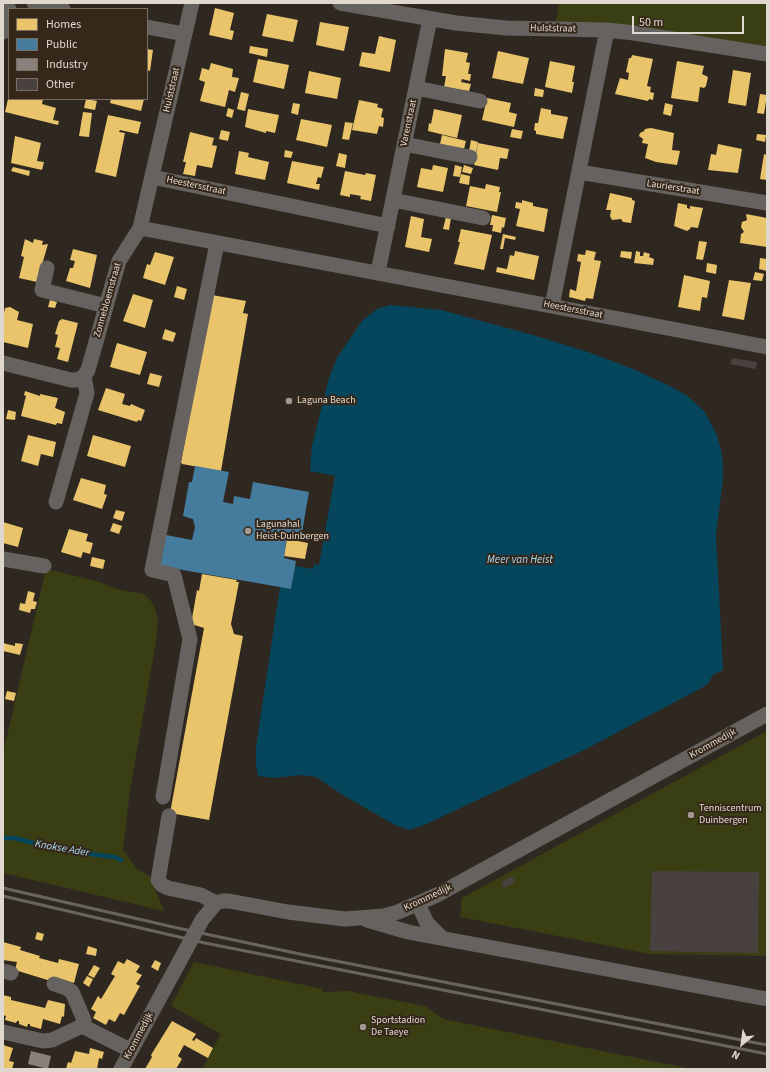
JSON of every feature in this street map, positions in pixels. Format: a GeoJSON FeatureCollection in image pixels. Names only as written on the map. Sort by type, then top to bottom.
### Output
{"type":"FeatureCollection","features":[{"type":"Feature","properties":{"kind":"street"},"geometry":{"type":"LineString","coordinates":[[34,3],[58,8]]}},
{"type":"Feature","properties":{"kind":"street","name":"Hulststraat"},"geometry":{"type":"LineString","coordinates":[[152,177],[192,3]]}},
{"type":"Feature","properties":{"kind":"street","name":"Hulststraat"},"geometry":{"type":"LineString","coordinates":[[340,3],[430,19],[506,28],[634,32],[767,54]]}},
{"type":"Feature","properties":{"kind":"street"},"geometry":{"type":"LineString","coordinates":[[3,32],[8,13]]}},
{"type":"Feature","properties":{"kind":"street","name":"Varenstraat"},"geometry":{"type":"LineString","coordinates":[[388,226],[430,19]]}},
{"type":"Feature","properties":{"kind":"street"},"geometry":{"type":"LineString","coordinates":[[148,27],[184,34]]}},
{"type":"Feature","properties":{"kind":"street"},"geometry":{"type":"LineString","coordinates":[[552,306],[606,30]]}},
{"type":"Feature","properties":{"kind":"street"},"geometry":{"type":"LineString","coordinates":[[416,88],[480,101]]}},
{"type":"Feature","properties":{"kind":"street"},"geometry":{"type":"LineString","coordinates":[[404,144],[470,157]]}},
{"type":"Feature","properties":{"kind":"street","name":"Laurierstraat"},"geometry":{"type":"LineString","coordinates":[[579,172],[767,203]]}},
{"type":"Feature","properties":{"kind":"street","name":"Heestersstraat"},"geometry":{"type":"LineString","coordinates":[[388,226],[152,177],[140,228],[767,347]]}},
{"type":"Feature","properties":{"kind":"street"},"geometry":{"type":"LineString","coordinates":[[393,200],[483,218]]}},
{"type":"Feature","properties":{"kind":"street"},"geometry":{"type":"LineString","coordinates":[[378,272],[388,226]]}},
{"type":"Feature","properties":{"kind":"street","name":"Zonnebloemstraat"},"geometry":{"type":"LineString","coordinates":[[56,502],[87,393],[84,376],[88,370],[119,261],[140,228]]}},
{"type":"Feature","properties":{"kind":"street"},"geometry":{"type":"LineString","coordinates":[[163,797],[190,639],[174,575],[152,570],[217,243]]}},
{"type":"Feature","properties":{"kind":"street"},"geometry":{"type":"LineString","coordinates":[[47,268],[42,290],[106,306]]}},
{"type":"Feature","properties":{"kind":"street"},"geometry":{"type":"LineString","coordinates":[[3,363],[71,380],[78,380],[84,376]]}},
{"type":"Feature","properties":{"kind":"street"},"geometry":{"type":"LineString","coordinates":[[3,559],[44,566]]}},
{"type":"Feature","properties":{"kind":"street","name":"Krommedijk"},"geometry":{"type":"LineString","coordinates":[[121,1069],[202,920],[216,903],[222,900],[324,918],[362,918],[398,912],[418,904],[767,714]]}},
{"type":"Feature","properties":{"kind":"street"},"geometry":{"type":"LineString","coordinates":[[169,816],[158,880],[168,888],[201,896],[216,903]]}},
{"type":"Feature","properties":{"kind":"street"},"geometry":{"type":"LineString","coordinates":[[418,904],[427,923],[441,937]]}},
{"type":"Feature","properties":{"kind":"street"},"geometry":{"type":"LineString","coordinates":[[398,912],[402,923],[408,932]]}},
{"type":"Feature","properties":{"kind":"street"},"geometry":{"type":"LineString","coordinates":[[362,918],[408,932],[767,999]]}},
{"type":"Feature","properties":{"kind":"street"},"geometry":{"type":"LineString","coordinates":[[3,1032],[43,1041],[52,1040],[82,1026],[84,1020],[72,992],[66,988],[54,984]]}},
{"type":"Feature","properties":{"kind":"street"},"geometry":{"type":"LineString","coordinates":[[82,1026],[130,1050]]}},
{"type":"Feature","properties":{"kind":"green space"},"geometry":{"type":"Polygon","coordinates":[[[559,3],[767,3],[767,48],[604,22],[556,22],[559,3]]]}},
{"type":"Feature","properties":{"kind":"green space"},"geometry":{"type":"Polygon","coordinates":[[[46,569],[100,582],[116,589],[144,594],[151,601],[155,609],[158,621],[156,641],[130,791],[123,850],[138,870],[150,876],[164,911],[3,873],[3,753],[46,569]]]}},
{"type":"Feature","properties":{"kind":"green space","name":"Tenniscentrum Duinbergen"},"geometry":{"type":"Polygon","coordinates":[[[767,731],[767,952],[765,956],[650,954],[460,917],[462,898],[767,731]]]}},
{"type":"Feature","properties":{"kind":"green space","name":"Sportstadion De Taeye"},"geometry":{"type":"Polygon","coordinates":[[[194,962],[323,989],[323,992],[348,991],[425,1006],[443,1019],[692,1069],[202,1069],[221,1034],[171,1006],[194,962]]]}},
{"type":"Feature","properties":{"kind":"water","name":"Meer van Heist"},"geometry":{"type":"Polygon","coordinates":[[[390,305],[441,310],[533,335],[588,352],[633,369],[670,386],[686,395],[704,411],[717,435],[723,464],[723,479],[716,535],[723,670],[713,675],[707,685],[586,749],[422,826],[409,830],[395,825],[343,795],[316,777],[302,775],[273,778],[258,776],[256,764],[256,747],[280,587],[291,589],[295,566],[313,569],[314,564],[319,565],[335,476],[310,471],[312,446],[329,378],[337,358],[362,321],[377,309],[390,305]]]}},
{"type":"Feature","properties":{"kind":"building: Homes"},"geometry":{"type":"Polygon","coordinates":[[[215,8],[234,13],[230,30],[234,31],[232,40],[209,35],[215,8]]]}},
{"type":"Feature","properties":{"kind":"building: Homes"},"geometry":{"type":"Polygon","coordinates":[[[267,14],[298,20],[293,42],[262,36],[267,14]]]}},
{"type":"Feature","properties":{"kind":"building: Homes"},"geometry":{"type":"Polygon","coordinates":[[[320,22],[349,27],[344,51],[316,45],[320,22]]]}},
{"type":"Feature","properties":{"kind":"building: Homes"},"geometry":{"type":"Polygon","coordinates":[[[379,36],[396,40],[390,72],[359,66],[362,52],[375,54],[379,36]]]}},
{"type":"Feature","properties":{"kind":"building: Homes"},"geometry":{"type":"Polygon","coordinates":[[[250,46],[268,49],[267,57],[249,53],[250,46]]]}},
{"type":"Feature","properties":{"kind":"building: Homes"},"geometry":{"type":"Polygon","coordinates":[[[148,49],[153,50],[150,71],[148,70],[148,49]]]}},
{"type":"Feature","properties":{"kind":"building: Homes"},"geometry":{"type":"Polygon","coordinates":[[[445,49],[468,53],[466,62],[470,63],[468,74],[471,74],[470,81],[462,79],[461,82],[471,84],[469,91],[444,87],[446,76],[442,76],[445,49]]]}},
{"type":"Feature","properties":{"kind":"building: Homes"},"geometry":{"type":"Polygon","coordinates":[[[498,51],[529,58],[523,84],[492,78],[498,51]]]}},
{"type":"Feature","properties":{"kind":"building: Homes"},"geometry":{"type":"Polygon","coordinates":[[[632,55],[653,59],[647,86],[651,87],[650,92],[654,93],[653,100],[649,99],[648,101],[615,94],[620,78],[628,80],[629,73],[626,72],[629,58],[631,58],[632,55]]]}},
{"type":"Feature","properties":{"kind":"building: Homes"},"geometry":{"type":"Polygon","coordinates":[[[258,59],[289,65],[284,89],[253,82],[258,59]]]}},
{"type":"Feature","properties":{"kind":"building: Homes"},"geometry":{"type":"Polygon","coordinates":[[[550,61],[575,66],[572,82],[574,82],[572,93],[545,87],[550,61]]]}},
{"type":"Feature","properties":{"kind":"building: Homes"},"geometry":{"type":"Polygon","coordinates":[[[677,61],[704,66],[702,74],[708,77],[706,86],[704,88],[700,87],[698,102],[671,98],[677,61]]]}},
{"type":"Feature","properties":{"kind":"building: Homes"},"geometry":{"type":"Polygon","coordinates":[[[211,63],[233,69],[232,77],[239,78],[235,92],[229,90],[225,107],[200,101],[205,82],[199,80],[202,68],[209,70],[211,63]]]}},
{"type":"Feature","properties":{"kind":"building: Homes"},"geometry":{"type":"Polygon","coordinates":[[[733,70],[751,73],[746,106],[728,103],[733,70]]]}},
{"type":"Feature","properties":{"kind":"building: Homes"},"geometry":{"type":"Polygon","coordinates":[[[309,71],[341,78],[337,99],[305,93],[309,71]]]}},
{"type":"Feature","properties":{"kind":"building: Homes"},"geometry":{"type":"Polygon","coordinates":[[[535,88],[544,90],[543,97],[534,96],[535,88]]]}},
{"type":"Feature","properties":{"kind":"building: Homes"},"geometry":{"type":"Polygon","coordinates":[[[241,92],[249,94],[245,111],[237,109],[241,92]]]}},
{"type":"Feature","properties":{"kind":"building: Homes"},"geometry":{"type":"Polygon","coordinates":[[[760,94],[767,95],[764,114],[757,113],[760,94]]]}},
{"type":"Feature","properties":{"kind":"building: Homes"},"geometry":{"type":"Polygon","coordinates":[[[487,98],[511,103],[509,112],[517,114],[514,127],[482,120],[487,98]]]}},
{"type":"Feature","properties":{"kind":"building: Homes"},"geometry":{"type":"Polygon","coordinates":[[[8,99],[43,100],[42,104],[56,108],[53,120],[59,121],[58,125],[5,112],[8,99]]]}},
{"type":"Feature","properties":{"kind":"building: Homes"},"geometry":{"type":"Polygon","coordinates":[[[86,100],[97,101],[95,110],[84,108],[86,100]]]}},
{"type":"Feature","properties":{"kind":"building: Homes"},"geometry":{"type":"Polygon","coordinates":[[[111,100],[144,100],[141,111],[110,103],[111,100]]]}},
{"type":"Feature","properties":{"kind":"building: Homes"},"geometry":{"type":"Polygon","coordinates":[[[359,100],[378,104],[377,107],[383,109],[381,117],[384,118],[383,127],[379,126],[377,134],[352,130],[359,100]]]}},
{"type":"Feature","properties":{"kind":"building: Homes"},"geometry":{"type":"Polygon","coordinates":[[[293,103],[300,104],[298,115],[291,113],[293,103]]]}},
{"type":"Feature","properties":{"kind":"building: Homes"},"geometry":{"type":"Polygon","coordinates":[[[665,103],[673,105],[671,116],[663,114],[665,103]]]}},
{"type":"Feature","properties":{"kind":"building: Homes"},"geometry":{"type":"Polygon","coordinates":[[[228,108],[234,110],[232,118],[226,116],[228,108]]]}},
{"type":"Feature","properties":{"kind":"building: Homes"},"geometry":{"type":"Polygon","coordinates":[[[541,108],[551,110],[551,114],[568,117],[563,139],[536,134],[536,131],[534,130],[535,123],[538,123],[541,108]]]}},
{"type":"Feature","properties":{"kind":"building: Homes"},"geometry":{"type":"Polygon","coordinates":[[[248,109],[279,115],[275,133],[266,131],[266,133],[245,127],[248,109]]]}},
{"type":"Feature","properties":{"kind":"building: Homes"},"geometry":{"type":"Polygon","coordinates":[[[434,109],[462,115],[457,138],[428,131],[434,109]]]}},
{"type":"Feature","properties":{"kind":"building: Homes"},"geometry":{"type":"Polygon","coordinates":[[[83,112],[92,113],[89,137],[79,136],[83,112]]]}},
{"type":"Feature","properties":{"kind":"building: Homes"},"geometry":{"type":"Polygon","coordinates":[[[108,115],[141,122],[138,134],[120,130],[119,132],[125,133],[116,177],[95,172],[108,115]]]}},
{"type":"Feature","properties":{"kind":"building: Homes"},"geometry":{"type":"Polygon","coordinates":[[[301,119],[332,125],[327,147],[296,140],[301,119]]]}},
{"type":"Feature","properties":{"kind":"building: Homes"},"geometry":{"type":"Polygon","coordinates":[[[345,122],[353,123],[349,140],[342,139],[345,122]]]}},
{"type":"Feature","properties":{"kind":"building: Homes"},"geometry":{"type":"Polygon","coordinates":[[[651,128],[674,133],[672,150],[680,151],[677,165],[656,162],[645,158],[648,144],[642,143],[643,139],[639,136],[645,129],[651,128]]]}},
{"type":"Feature","properties":{"kind":"building: Homes"},"geometry":{"type":"Polygon","coordinates":[[[512,129],[523,131],[521,139],[510,137],[512,129]]]}},
{"type":"Feature","properties":{"kind":"building: Homes"},"geometry":{"type":"Polygon","coordinates":[[[221,130],[230,132],[228,141],[219,139],[221,130]]]}},
{"type":"Feature","properties":{"kind":"building: Homes"},"geometry":{"type":"Polygon","coordinates":[[[190,132],[214,138],[212,145],[217,146],[212,168],[197,165],[195,176],[183,174],[186,162],[183,162],[190,132]]]}},
{"type":"Feature","properties":{"kind":"building: Homes"},"geometry":{"type":"Polygon","coordinates":[[[757,134],[766,135],[765,142],[756,140],[757,134]]]}},
{"type":"Feature","properties":{"kind":"building: Homes"},"geometry":{"type":"Polygon","coordinates":[[[442,135],[466,141],[464,149],[440,144],[442,135]]]}},
{"type":"Feature","properties":{"kind":"building: Homes"},"geometry":{"type":"Polygon","coordinates":[[[15,136],[41,143],[37,161],[44,162],[42,170],[11,163],[15,136]]]}},
{"type":"Feature","properties":{"kind":"building: Homes"},"geometry":{"type":"Polygon","coordinates":[[[471,140],[478,142],[476,152],[469,151],[471,140]]]}},
{"type":"Feature","properties":{"kind":"building: Homes"},"geometry":{"type":"Polygon","coordinates":[[[478,143],[509,149],[507,159],[500,158],[498,170],[474,165],[478,143]]]}},
{"type":"Feature","properties":{"kind":"building: Homes"},"geometry":{"type":"Polygon","coordinates":[[[718,144],[742,149],[738,173],[708,170],[711,154],[716,155],[718,144]]]}},
{"type":"Feature","properties":{"kind":"building: Homes"},"geometry":{"type":"Polygon","coordinates":[[[285,150],[293,152],[291,158],[284,157],[285,150]]]}},
{"type":"Feature","properties":{"kind":"building: Homes"},"geometry":{"type":"Polygon","coordinates":[[[239,151],[249,153],[248,157],[269,162],[265,180],[235,174],[239,151]]]}},
{"type":"Feature","properties":{"kind":"building: Homes"},"geometry":{"type":"Polygon","coordinates":[[[339,153],[347,155],[345,168],[336,166],[339,153]]]}},
{"type":"Feature","properties":{"kind":"building: Homes"},"geometry":{"type":"Polygon","coordinates":[[[764,154],[767,155],[767,180],[760,179],[764,154]]]}},
{"type":"Feature","properties":{"kind":"building: Homes"},"geometry":{"type":"Polygon","coordinates":[[[292,161],[324,167],[321,178],[318,177],[316,184],[320,184],[319,190],[287,183],[292,161]]]}},
{"type":"Feature","properties":{"kind":"building: Homes"},"geometry":{"type":"Polygon","coordinates":[[[433,165],[448,168],[443,192],[417,187],[421,168],[432,170],[433,165]]]}},
{"type":"Feature","properties":{"kind":"building: Homes"},"geometry":{"type":"Polygon","coordinates":[[[455,165],[462,167],[460,177],[453,176],[455,165]]]}},
{"type":"Feature","properties":{"kind":"building: Homes"},"geometry":{"type":"Polygon","coordinates":[[[464,165],[473,168],[471,174],[462,172],[464,165]]]}},
{"type":"Feature","properties":{"kind":"building: Homes"},"geometry":{"type":"Polygon","coordinates":[[[13,167],[30,171],[29,176],[11,171],[13,167]]]}},
{"type":"Feature","properties":{"kind":"building: Homes"},"geometry":{"type":"Polygon","coordinates":[[[345,171],[365,175],[366,173],[376,175],[371,201],[360,199],[361,196],[350,194],[350,197],[340,195],[345,171]]]}},
{"type":"Feature","properties":{"kind":"building: Homes"},"geometry":{"type":"Polygon","coordinates":[[[461,174],[470,176],[469,185],[459,183],[461,174]]]}},
{"type":"Feature","properties":{"kind":"building: Homes"},"geometry":{"type":"Polygon","coordinates":[[[486,184],[500,187],[499,192],[501,192],[497,212],[466,206],[470,186],[485,189],[486,184]]]}},
{"type":"Feature","properties":{"kind":"building: Homes"},"geometry":{"type":"Polygon","coordinates":[[[610,193],[632,198],[632,200],[635,201],[631,223],[623,222],[621,219],[612,220],[610,216],[611,210],[606,210],[610,193]]]}},
{"type":"Feature","properties":{"kind":"building: Homes"},"geometry":{"type":"Polygon","coordinates":[[[522,200],[533,203],[533,206],[548,209],[544,232],[516,226],[520,209],[515,208],[516,202],[522,203],[522,200]]]}},
{"type":"Feature","properties":{"kind":"building: Homes"},"geometry":{"type":"Polygon","coordinates":[[[678,203],[687,205],[687,208],[690,209],[690,206],[703,208],[698,228],[691,227],[687,231],[674,226],[678,203]]]}},
{"type":"Feature","properties":{"kind":"building: Homes"},"geometry":{"type":"Polygon","coordinates":[[[746,214],[767,218],[767,247],[740,243],[741,234],[744,232],[741,227],[742,222],[747,220],[746,214]]]}},
{"type":"Feature","properties":{"kind":"building: Homes"},"geometry":{"type":"Polygon","coordinates":[[[492,215],[506,218],[504,228],[502,227],[501,233],[492,231],[493,225],[490,225],[492,215]]]}},
{"type":"Feature","properties":{"kind":"building: Homes"},"geometry":{"type":"Polygon","coordinates":[[[411,216],[424,219],[421,237],[432,239],[429,252],[405,247],[411,216]]]}},
{"type":"Feature","properties":{"kind":"building: Homes"},"geometry":{"type":"Polygon","coordinates":[[[446,217],[451,218],[449,230],[443,229],[446,217]]]}},
{"type":"Feature","properties":{"kind":"building: Homes"},"geometry":{"type":"Polygon","coordinates":[[[461,229],[492,235],[484,270],[454,264],[460,242],[458,242],[461,229]]]}},
{"type":"Feature","properties":{"kind":"building: Homes"},"geometry":{"type":"Polygon","coordinates":[[[503,234],[516,237],[515,240],[505,238],[503,249],[500,249],[503,234]]]}},
{"type":"Feature","properties":{"kind":"building: Homes"},"geometry":{"type":"Polygon","coordinates":[[[25,239],[33,243],[34,239],[43,241],[42,245],[48,244],[37,282],[19,278],[24,257],[21,256],[25,239]]]}},
{"type":"Feature","properties":{"kind":"building: Homes"},"geometry":{"type":"Polygon","coordinates":[[[699,241],[707,242],[703,260],[696,259],[699,241]]]}},
{"type":"Feature","properties":{"kind":"building: Homes"},"geometry":{"type":"Polygon","coordinates":[[[73,249],[97,255],[90,288],[66,281],[70,268],[73,268],[75,261],[70,260],[73,249]]]}},
{"type":"Feature","properties":{"kind":"building: Homes"},"geometry":{"type":"Polygon","coordinates":[[[586,250],[596,252],[594,260],[601,261],[593,299],[586,298],[585,301],[569,297],[570,289],[576,291],[581,262],[577,261],[578,254],[585,255],[586,250]]]}},
{"type":"Feature","properties":{"kind":"building: Homes"},"geometry":{"type":"Polygon","coordinates":[[[515,251],[539,256],[534,280],[496,272],[497,267],[507,269],[510,255],[514,256],[515,251]]]}},
{"type":"Feature","properties":{"kind":"building: Homes"},"geometry":{"type":"Polygon","coordinates":[[[621,251],[632,252],[631,259],[620,257],[621,251]]]}},
{"type":"Feature","properties":{"kind":"building: Homes"},"geometry":{"type":"Polygon","coordinates":[[[636,251],[640,252],[640,256],[643,256],[644,252],[650,254],[649,257],[654,259],[653,265],[634,263],[636,251]]]}},
{"type":"Feature","properties":{"kind":"building: Homes"},"geometry":{"type":"Polygon","coordinates":[[[155,252],[174,257],[165,285],[143,278],[147,264],[150,265],[155,252]]]}},
{"type":"Feature","properties":{"kind":"building: Homes"},"geometry":{"type":"Polygon","coordinates":[[[760,258],[767,259],[767,271],[759,269],[760,258]]]}},
{"type":"Feature","properties":{"kind":"building: Homes"},"geometry":{"type":"Polygon","coordinates":[[[707,263],[717,265],[716,274],[706,272],[707,263]]]}},
{"type":"Feature","properties":{"kind":"building: Homes"},"geometry":{"type":"Polygon","coordinates":[[[755,272],[764,274],[762,281],[753,280],[755,272]]]}},
{"type":"Feature","properties":{"kind":"building: Homes"},"geometry":{"type":"Polygon","coordinates":[[[684,275],[710,281],[707,298],[702,297],[700,311],[678,307],[684,275]]]}},
{"type":"Feature","properties":{"kind":"building: Homes"},"geometry":{"type":"Polygon","coordinates":[[[729,280],[751,283],[744,320],[722,316],[729,280]]]}},
{"type":"Feature","properties":{"kind":"building: Homes"},"geometry":{"type":"Polygon","coordinates":[[[177,286],[187,289],[184,300],[174,297],[177,286]]]}},
{"type":"Feature","properties":{"kind":"building: Homes"},"geometry":{"type":"Polygon","coordinates":[[[133,294],[153,300],[145,328],[123,321],[133,294]]]}},
{"type":"Feature","properties":{"kind":"building: Homes"},"geometry":{"type":"Polygon","coordinates":[[[212,295],[246,301],[243,313],[248,314],[221,471],[182,464],[181,462],[212,295]]]}},
{"type":"Feature","properties":{"kind":"building: Homes"},"geometry":{"type":"Polygon","coordinates":[[[50,300],[57,302],[55,308],[48,307],[50,300]]]}},
{"type":"Feature","properties":{"kind":"building: Homes"},"geometry":{"type":"Polygon","coordinates":[[[10,307],[19,312],[17,320],[33,324],[28,348],[3,342],[3,318],[5,308],[10,307]]]}},
{"type":"Feature","properties":{"kind":"building: Homes"},"geometry":{"type":"Polygon","coordinates":[[[62,319],[78,323],[68,362],[57,359],[60,348],[55,347],[58,335],[55,334],[59,321],[62,319]]]}},
{"type":"Feature","properties":{"kind":"building: Homes"},"geometry":{"type":"Polygon","coordinates":[[[165,329],[176,333],[173,342],[162,339],[165,329]]]}},
{"type":"Feature","properties":{"kind":"building: Homes"},"geometry":{"type":"Polygon","coordinates":[[[117,343],[147,352],[140,375],[110,367],[117,343]]]}},
{"type":"Feature","properties":{"kind":"building: Homes"},"geometry":{"type":"Polygon","coordinates":[[[150,373],[162,376],[159,387],[147,384],[150,373]]]}},
{"type":"Feature","properties":{"kind":"building: Homes"},"geometry":{"type":"Polygon","coordinates":[[[106,388],[125,394],[122,404],[130,406],[131,404],[145,410],[141,421],[138,420],[137,422],[98,410],[106,388]]]}},
{"type":"Feature","properties":{"kind":"building: Homes"},"geometry":{"type":"Polygon","coordinates":[[[25,391],[40,396],[40,394],[58,398],[55,408],[65,412],[62,424],[57,423],[56,425],[21,416],[26,396],[24,395],[25,391]]]}},
{"type":"Feature","properties":{"kind":"building: Homes"},"geometry":{"type":"Polygon","coordinates":[[[8,410],[16,412],[15,420],[6,419],[8,410]]]}},
{"type":"Feature","properties":{"kind":"building: Homes"},"geometry":{"type":"Polygon","coordinates":[[[28,435],[56,442],[53,457],[41,454],[38,466],[21,461],[28,435]]]}},
{"type":"Feature","properties":{"kind":"building: Homes"},"geometry":{"type":"Polygon","coordinates":[[[93,435],[131,446],[125,467],[87,456],[93,435]]]}},
{"type":"Feature","properties":{"kind":"building: Homes"},"geometry":{"type":"Polygon","coordinates":[[[81,478],[106,485],[104,494],[107,495],[102,509],[73,500],[81,478]]]}},
{"type":"Feature","properties":{"kind":"building: Homes"},"geometry":{"type":"Polygon","coordinates":[[[116,510],[125,512],[122,521],[113,518],[116,510]]]}},
{"type":"Feature","properties":{"kind":"building: Homes"},"geometry":{"type":"Polygon","coordinates":[[[3,522],[23,528],[18,547],[3,543],[3,522]]]}},
{"type":"Feature","properties":{"kind":"building: Homes"},"geometry":{"type":"Polygon","coordinates":[[[113,523],[122,526],[119,534],[110,531],[113,523]]]}},
{"type":"Feature","properties":{"kind":"building: Homes"},"geometry":{"type":"Polygon","coordinates":[[[69,529],[88,534],[86,541],[93,543],[90,554],[83,552],[81,558],[61,552],[69,529]]]}},
{"type":"Feature","properties":{"kind":"building: Homes"},"geometry":{"type":"Polygon","coordinates":[[[287,539],[308,543],[305,559],[284,556],[287,539]]]}},
{"type":"Feature","properties":{"kind":"building: Homes"},"geometry":{"type":"Polygon","coordinates":[[[92,557],[105,560],[103,569],[90,566],[92,557]]]}},
{"type":"Feature","properties":{"kind":"building: Homes"},"geometry":{"type":"Polygon","coordinates":[[[202,574],[237,580],[236,582],[239,582],[231,624],[234,634],[243,636],[209,820],[170,813],[204,628],[191,624],[197,590],[199,591],[202,574]]]}},
{"type":"Feature","properties":{"kind":"building: Homes"},"geometry":{"type":"Polygon","coordinates":[[[28,591],[35,593],[33,601],[37,602],[35,609],[31,609],[30,613],[19,610],[20,603],[25,604],[28,591]]]}},
{"type":"Feature","properties":{"kind":"building: Homes"},"geometry":{"type":"Polygon","coordinates":[[[3,643],[15,646],[15,643],[23,644],[20,655],[3,651],[3,643]]]}},
{"type":"Feature","properties":{"kind":"building: Homes"},"geometry":{"type":"Polygon","coordinates":[[[7,691],[16,693],[14,701],[5,699],[7,691]]]}},
{"type":"Feature","properties":{"kind":"building: Homes"},"geometry":{"type":"Polygon","coordinates":[[[37,932],[44,934],[42,941],[35,939],[37,932]]]}},
{"type":"Feature","properties":{"kind":"building: Homes"},"geometry":{"type":"Polygon","coordinates":[[[3,942],[21,947],[20,950],[40,956],[39,958],[58,963],[59,959],[79,964],[74,983],[57,978],[54,982],[15,970],[17,962],[3,960],[3,942]]]}},
{"type":"Feature","properties":{"kind":"building: Homes"},"geometry":{"type":"Polygon","coordinates":[[[88,946],[97,949],[96,956],[86,954],[88,946]]]}},
{"type":"Feature","properties":{"kind":"building: Homes"},"geometry":{"type":"Polygon","coordinates":[[[127,959],[140,966],[136,972],[142,975],[136,984],[140,986],[124,1015],[120,1013],[115,1022],[109,1019],[106,1025],[93,1018],[96,1012],[91,1009],[98,996],[101,999],[115,976],[111,974],[118,961],[124,964],[127,959]]]}},
{"type":"Feature","properties":{"kind":"building: Homes"},"geometry":{"type":"Polygon","coordinates":[[[155,960],[161,963],[158,971],[151,967],[155,960]]]}},
{"type":"Feature","properties":{"kind":"building: Homes"},"geometry":{"type":"Polygon","coordinates":[[[94,965],[100,968],[94,978],[88,975],[94,965]]]}},
{"type":"Feature","properties":{"kind":"building: Homes"},"geometry":{"type":"Polygon","coordinates":[[[87,976],[93,979],[89,987],[83,983],[87,976]]]}},
{"type":"Feature","properties":{"kind":"building: Homes"},"geometry":{"type":"Polygon","coordinates":[[[3,995],[11,997],[11,1000],[45,1008],[48,1000],[65,1004],[64,1017],[62,1016],[60,1024],[43,1019],[41,1029],[30,1026],[30,1024],[28,1024],[27,1027],[19,1024],[19,1021],[16,1023],[5,1020],[6,1016],[3,1015],[3,995]]]}},
{"type":"Feature","properties":{"kind":"building: Homes"},"geometry":{"type":"Polygon","coordinates":[[[172,1021],[196,1034],[192,1040],[194,1041],[196,1038],[213,1048],[208,1058],[184,1045],[178,1056],[182,1059],[176,1069],[145,1069],[152,1057],[151,1055],[172,1021]]]}},
{"type":"Feature","properties":{"kind":"building: Homes"},"geometry":{"type":"Polygon","coordinates":[[[3,1045],[13,1048],[9,1061],[14,1062],[12,1069],[3,1069],[3,1045]]]}},
{"type":"Feature","properties":{"kind":"building: Homes"},"geometry":{"type":"Polygon","coordinates":[[[90,1048],[104,1052],[102,1059],[99,1058],[97,1069],[66,1069],[68,1062],[71,1063],[75,1051],[89,1054],[90,1048]]]}},
{"type":"Feature","properties":{"kind":"building: Public","name":"Lagunahal Heist-Duinbergen"},"geometry":{"type":"Polygon","coordinates":[[[195,466],[229,472],[223,502],[233,504],[234,496],[250,499],[253,482],[309,492],[301,538],[287,536],[284,558],[296,561],[291,589],[160,566],[166,535],[192,540],[195,527],[193,519],[183,516],[189,482],[192,482],[195,466]]]}},
{"type":"Feature","properties":{"kind":"building: Industry"},"geometry":{"type":"Polygon","coordinates":[[[31,1051],[51,1056],[48,1069],[28,1064],[31,1051]]]}},
{"type":"Feature","properties":{"kind":"building: Other"},"geometry":{"type":"Polygon","coordinates":[[[732,358],[757,362],[756,369],[730,364],[732,358]]]}},
{"type":"Feature","properties":{"kind":"building: Other"},"geometry":{"type":"Polygon","coordinates":[[[652,871],[759,872],[758,953],[650,951],[652,871]]]}},
{"type":"Feature","properties":{"kind":"building: Other"},"geometry":{"type":"Polygon","coordinates":[[[512,876],[515,882],[504,888],[501,882],[512,876]]]}},
{"type":"Feature","properties":{"kind":"waterway","name":"Knokse Ader"},"geometry":{"type":"LineString","coordinates":[[3,838],[15,838],[59,850],[115,857],[121,860]]}},
{"type":"Feature","properties":{"kind":"railway"},"geometry":{"type":"LineString","coordinates":[[3,888],[300,954],[767,1045]]}},
{"type":"Feature","properties":{"kind":"railway"},"geometry":{"type":"LineString","coordinates":[[3,896],[205,943],[767,1054]]}},
{"type":"Feature","properties":{"kind":"place","name":"Laguna Beach"},"geometry":{"type":"Point","coordinates":[289,401]}},
{"type":"Feature","properties":{"kind":"place","name":"Lagunahal Heist-Duinbergen"},"geometry":{"type":"Point","coordinates":[248,531]}},
{"type":"Feature","properties":{"kind":"place","name":"Tenniscentrum Duinbergen"},"geometry":{"type":"Point","coordinates":[691,815]}},
{"type":"Feature","properties":{"kind":"place","name":"Sportstadion De Taeye"},"geometry":{"type":"Point","coordinates":[363,1027]}}]}
